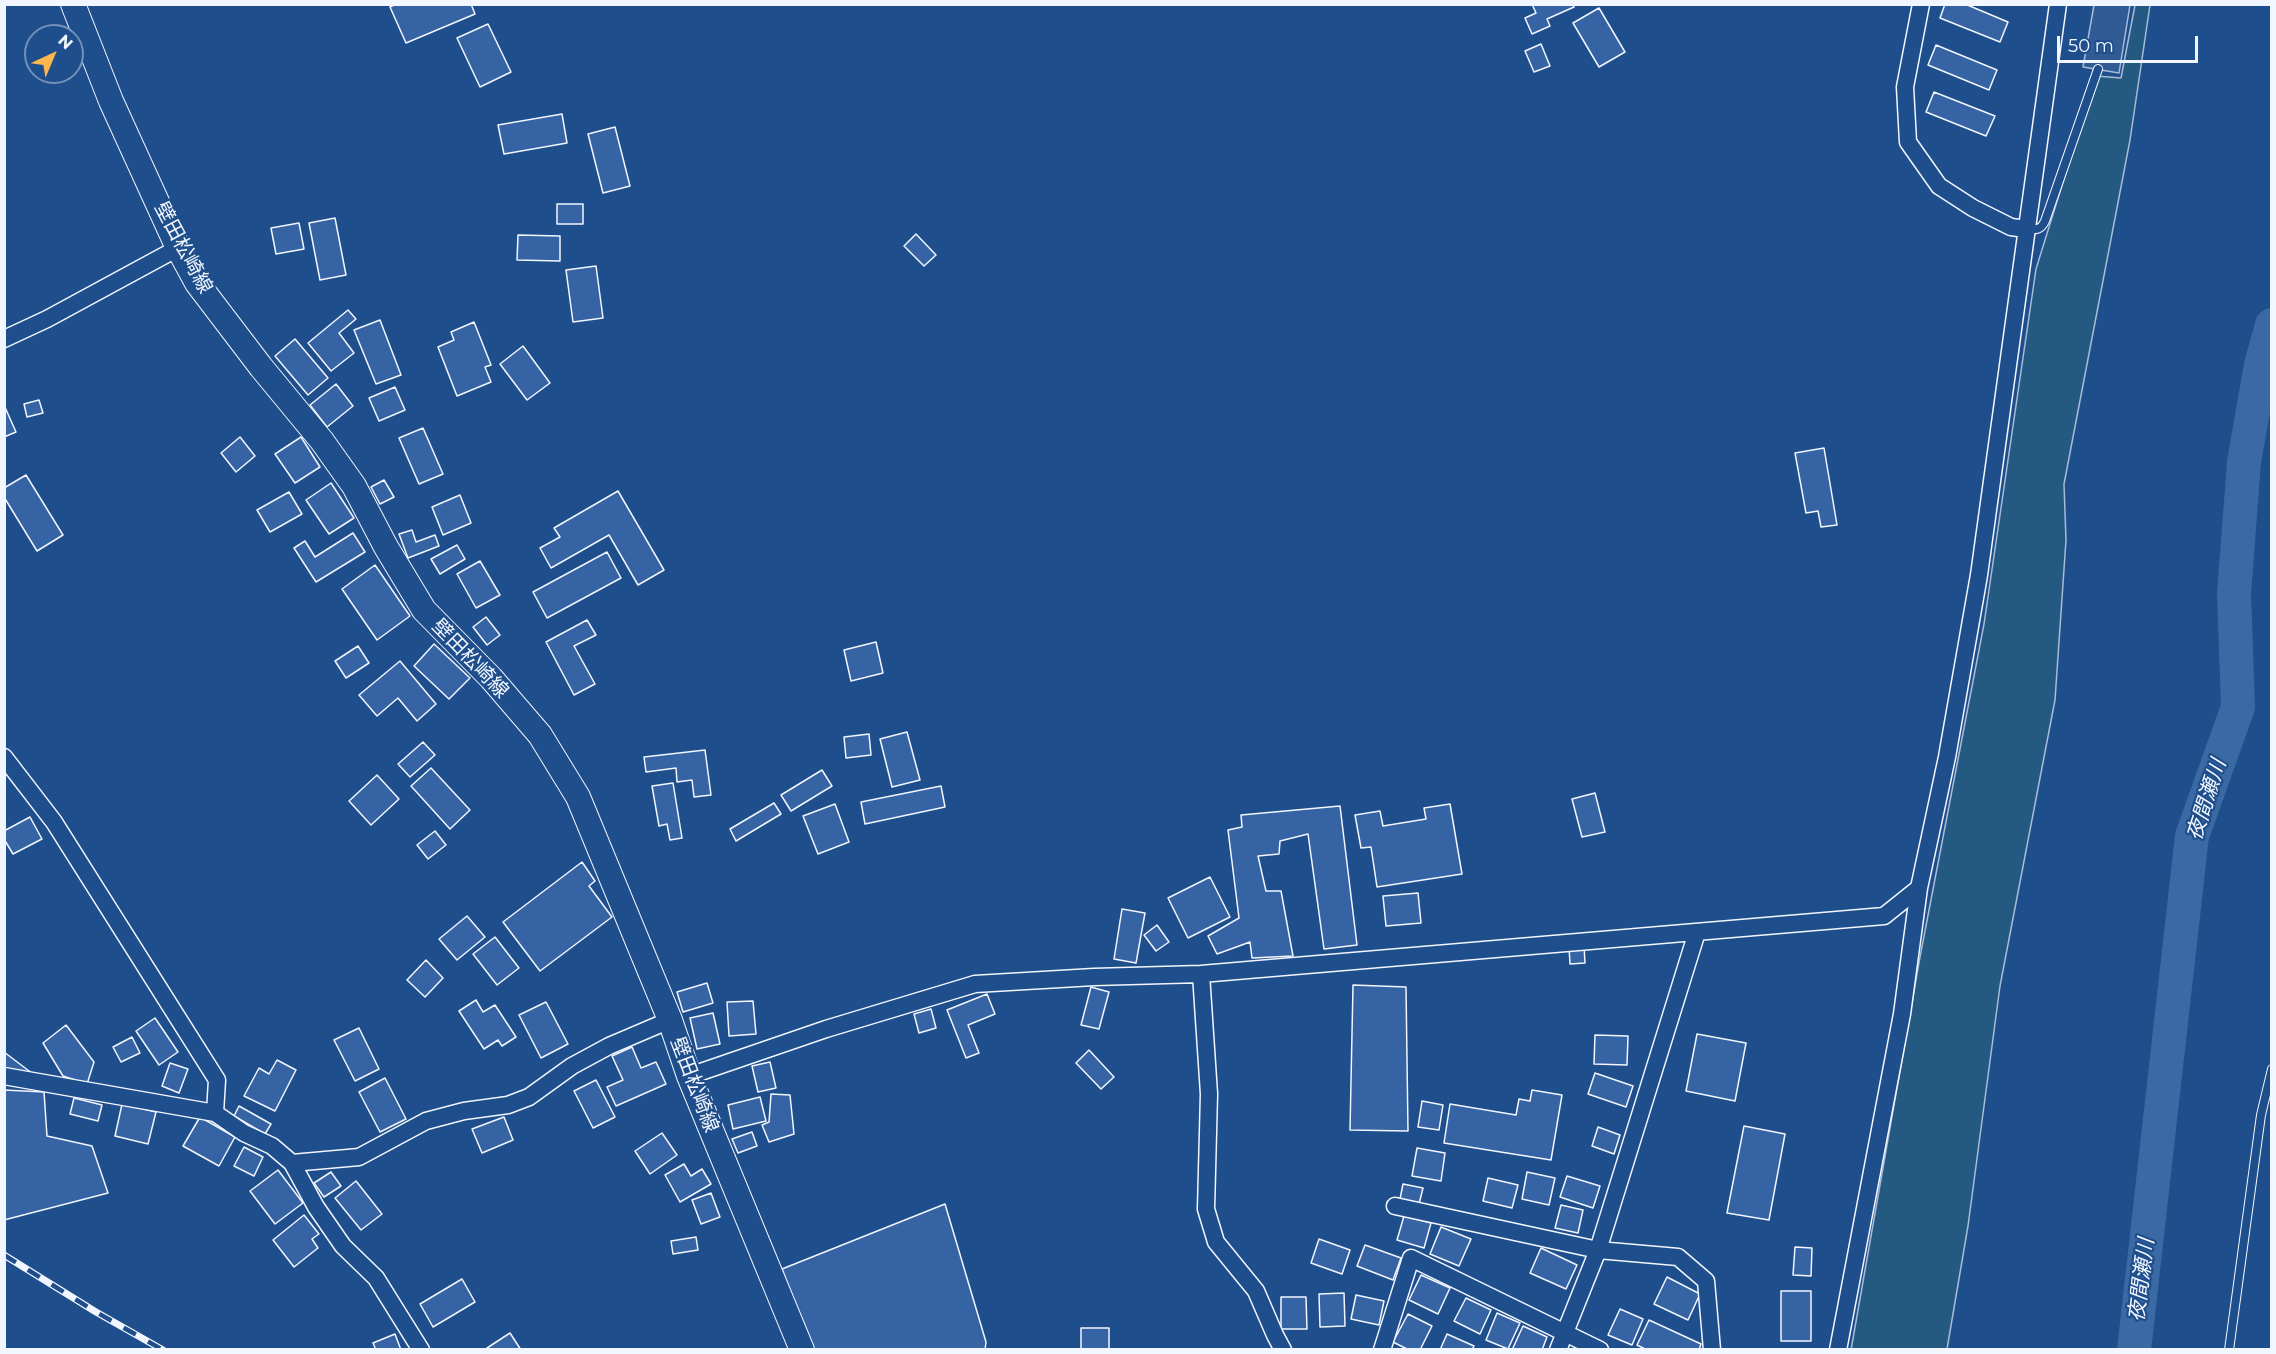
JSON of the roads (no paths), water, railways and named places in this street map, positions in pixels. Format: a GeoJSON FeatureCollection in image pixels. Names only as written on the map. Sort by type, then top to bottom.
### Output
{"type":"FeatureCollection","features":[{"type":"Feature","properties":{"kind":"main road","name":"壁田松崎線"},"geometry":{"type":"LineString","coordinates":[[73,4],[111,101],[178,248],[197,283],[261,367],[322,441],[354,486],[386,547],[424,610],[491,678],[540,735],[578,797],[670,1020],[689,1076],[802,1350]]}},
{"type":"Feature","properties":{"kind":"street"},"geometry":{"type":"LineString","coordinates":[[1921,4],[1905,87],[1908,142],[1940,186],[1992,218],[2011,227],[2026,229]]}},
{"type":"Feature","properties":{"kind":"street"},"geometry":{"type":"LineString","coordinates":[[1838,1350],[1902,1014],[1919,888],[1947,757],[1979,575],[2058,4]]}},
{"type":"Feature","properties":{"kind":"street"},"geometry":{"type":"LineString","coordinates":[[4,339],[47,319],[178,248]]}},
{"type":"Feature","properties":{"kind":"street"},"geometry":{"type":"LineString","coordinates":[[4,757],[54,822],[217,1080],[215,1113]]}},
{"type":"Feature","properties":{"kind":"street"},"geometry":{"type":"LineString","coordinates":[[689,1076],[846,1023],[975,984],[1202,974],[1884,916],[1919,888]]}},
{"type":"Feature","properties":{"kind":"street"},"geometry":{"type":"LineString","coordinates":[[1558,1350],[1598,1250],[1697,932]]}},
{"type":"Feature","properties":{"kind":"street"},"geometry":{"type":"LineString","coordinates":[[1202,974],[1209,1094],[1206,1209],[1216,1242],[1256,1291],[1283,1350]]}},
{"type":"Feature","properties":{"kind":"street"},"geometry":{"type":"LineString","coordinates":[[292,1163],[359,1157],[426,1121],[464,1111],[508,1105],[529,1097],[572,1066],[609,1046],[670,1020]]}},
{"type":"Feature","properties":{"kind":"street"},"geometry":{"type":"LineString","coordinates":[[4,1076],[215,1113],[244,1133],[272,1146],[292,1163],[316,1207],[343,1246],[376,1278],[421,1350]]}},
{"type":"Feature","properties":{"kind":"street"},"geometry":{"type":"LineString","coordinates":[[1395,1206],[1598,1250],[1678,1257],[1706,1281],[1712,1350]]}},
{"type":"Feature","properties":{"kind":"street"},"geometry":{"type":"LineString","coordinates":[[1382,1350],[1411,1258],[1600,1350]]}},
{"type":"Feature","properties":{"kind":"lane"},"geometry":{"type":"LineString","coordinates":[[2026,229],[2036,230],[2042,227],[2045,221],[2098,69]]}},
{"type":"Feature","properties":{"kind":"lane"},"geometry":{"type":"LineString","coordinates":[[2229,1350],[2261,1114],[2271,1069]]}},
{"type":"Feature","properties":{"kind":"waterway","name":"夜間瀬川"},"geometry":{"type":"LineString","coordinates":[[2134,1350],[2192,836],[2238,707],[2234,594],[2244,462],[2261,365],[2272,325]]}},
{"type":"Feature","properties":{"kind":"railway"},"geometry":{"type":"LineString","coordinates":[[4,1255],[163,1350]]}}]}
